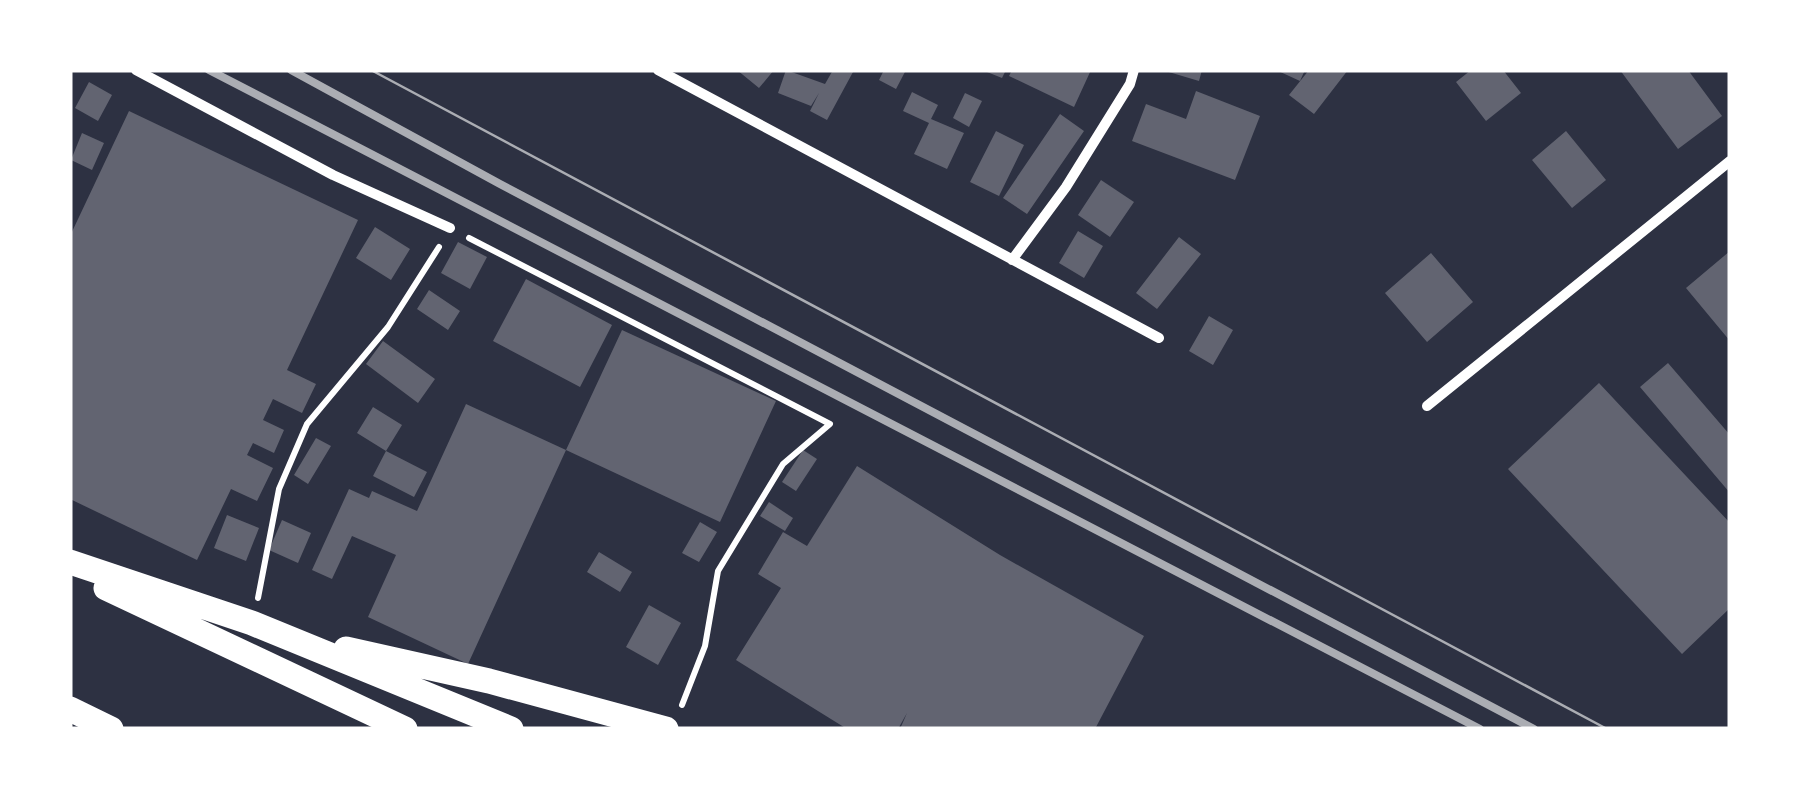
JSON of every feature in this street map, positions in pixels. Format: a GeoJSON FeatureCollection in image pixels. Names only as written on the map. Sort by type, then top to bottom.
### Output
{"type":"FeatureCollection","features":[{"type":"Feature","properties":{"kind":"highway"},"geometry":{"type":"LineString","coordinates":[[70,562],[252,623],[511,729]]}},
{"type":"Feature","properties":{"kind":"highway"},"geometry":{"type":"LineString","coordinates":[[70,572],[405,729]]}},
{"type":"Feature","properties":{"kind":"highway"},"geometry":{"type":"LineString","coordinates":[[278,633],[672,721]]}},
{"type":"Feature","properties":{"kind":"highway"},"geometry":{"type":"LineString","coordinates":[[70,710],[111,729]]}},
{"type":"Feature","properties":{"kind":"street"},"geometry":{"type":"LineString","coordinates":[[136,70],[334,175],[450,228]]}},
{"type":"Feature","properties":{"kind":"street"},"geometry":{"type":"LineString","coordinates":[[658,70],[1159,338]]}},
{"type":"Feature","properties":{"kind":"street"},"geometry":{"type":"LineString","coordinates":[[1012,260],[1066,187],[1130,84],[1134,70]]}},
{"type":"Feature","properties":{"kind":"street"},"geometry":{"type":"LineString","coordinates":[[1427,406],[1730,161]]}},
{"type":"Feature","properties":{"kind":"path"},"geometry":{"type":"LineString","coordinates":[[252,623],[279,488],[307,424],[388,327],[450,228],[830,424],[783,464],[718,571],[704,646],[672,721]]}},
{"type":"Feature","properties":{"kind":"building"},"geometry":{"type":"Polygon","coordinates":[[[737,70],[774,70],[759,88],[737,70]]]}},
{"type":"Feature","properties":{"kind":"building"},"geometry":{"type":"Polygon","coordinates":[[[786,70],[825,84],[833,70],[853,72],[827,120],[810,111],[819,93],[811,106],[778,93],[786,70]]]}},
{"type":"Feature","properties":{"kind":"building"},"geometry":{"type":"Polygon","coordinates":[[[884,70],[906,70],[896,89],[879,80],[884,70]]]}},
{"type":"Feature","properties":{"kind":"building"},"geometry":{"type":"Polygon","coordinates":[[[982,70],[1006,70],[1002,78],[982,70]]]}},
{"type":"Feature","properties":{"kind":"building"},"geometry":{"type":"Polygon","coordinates":[[[1012,70],[1091,70],[1074,107],[1009,76],[1012,70]]]}},
{"type":"Feature","properties":{"kind":"building"},"geometry":{"type":"Polygon","coordinates":[[[1162,70],[1202,70],[1199,81],[1162,70]]]}},
{"type":"Feature","properties":{"kind":"building"},"geometry":{"type":"Polygon","coordinates":[[[1276,70],[1305,70],[1300,81],[1276,70]]]}},
{"type":"Feature","properties":{"kind":"building"},"geometry":{"type":"Polygon","coordinates":[[[1309,70],[1348,70],[1314,114],[1289,95],[1309,70]]]}},
{"type":"Feature","properties":{"kind":"building"},"geometry":{"type":"Polygon","coordinates":[[[1471,70],[1503,70],[1521,93],[1486,121],[1456,82],[1471,70]]]}},
{"type":"Feature","properties":{"kind":"building"},"geometry":{"type":"Polygon","coordinates":[[[1620,70],[1688,70],[1722,116],[1678,149],[1620,70]]]}},
{"type":"Feature","properties":{"kind":"building"},"geometry":{"type":"Polygon","coordinates":[[[89,82],[112,95],[98,121],[75,108],[89,82]]]}},
{"type":"Feature","properties":{"kind":"building"},"geometry":{"type":"Polygon","coordinates":[[[1196,91],[1260,116],[1235,180],[1132,141],[1146,104],[1186,119],[1196,91]]]}},
{"type":"Feature","properties":{"kind":"building"},"geometry":{"type":"Polygon","coordinates":[[[912,92],[938,105],[931,119],[964,133],[947,169],[914,154],[929,123],[903,111],[912,92]]]}},
{"type":"Feature","properties":{"kind":"building"},"geometry":{"type":"Polygon","coordinates":[[[965,93],[982,101],[969,127],[953,118],[965,93]]]}},
{"type":"Feature","properties":{"kind":"building"},"geometry":{"type":"Polygon","coordinates":[[[129,111],[358,220],[287,370],[316,384],[302,413],[273,399],[263,420],[284,430],[274,453],[253,443],[247,455],[273,468],[257,501],[231,489],[197,560],[70,499],[70,236],[129,111]]]}},
{"type":"Feature","properties":{"kind":"building"},"geometry":{"type":"Polygon","coordinates":[[[1060,114],[1084,131],[1027,214],[1003,198],[1060,114]]]}},
{"type":"Feature","properties":{"kind":"building"},"geometry":{"type":"Polygon","coordinates":[[[996,131],[1024,145],[999,196],[970,182],[996,131]]]}},
{"type":"Feature","properties":{"kind":"building"},"geometry":{"type":"Polygon","coordinates":[[[1566,131],[1606,180],[1572,208],[1532,160],[1566,131]]]}},
{"type":"Feature","properties":{"kind":"building"},"geometry":{"type":"Polygon","coordinates":[[[82,133],[104,143],[92,170],[71,160],[82,133]]]}},
{"type":"Feature","properties":{"kind":"building"},"geometry":{"type":"Polygon","coordinates":[[[1101,180],[1134,202],[1110,237],[1078,215],[1101,180]]]}},
{"type":"Feature","properties":{"kind":"building"},"geometry":{"type":"Polygon","coordinates":[[[375,227],[410,249],[391,280],[356,258],[375,227]]]}},
{"type":"Feature","properties":{"kind":"building"},"geometry":{"type":"Polygon","coordinates":[[[1078,231],[1103,246],[1084,278],[1059,263],[1078,231]]]}},
{"type":"Feature","properties":{"kind":"building"},"geometry":{"type":"Polygon","coordinates":[[[1179,237],[1201,254],[1157,309],[1136,293],[1179,237]]]}},
{"type":"Feature","properties":{"kind":"building"},"geometry":{"type":"Polygon","coordinates":[[[458,242],[487,257],[470,289],[441,273],[458,242]]]}},
{"type":"Feature","properties":{"kind":"building"},"geometry":{"type":"Polygon","coordinates":[[[1730,251],[1730,341],[1686,288],[1730,251]]]}},
{"type":"Feature","properties":{"kind":"building"},"geometry":{"type":"Polygon","coordinates":[[[1431,253],[1473,302],[1427,342],[1385,293],[1431,253]]]}},
{"type":"Feature","properties":{"kind":"building"},"geometry":{"type":"Polygon","coordinates":[[[526,279],[612,325],[580,387],[493,341],[526,279]]]}},
{"type":"Feature","properties":{"kind":"building"},"geometry":{"type":"Polygon","coordinates":[[[429,290],[460,311],[448,330],[417,309],[429,290]]]}},
{"type":"Feature","properties":{"kind":"building"},"geometry":{"type":"Polygon","coordinates":[[[1209,316],[1233,330],[1213,365],[1189,351],[1209,316]]]}},
{"type":"Feature","properties":{"kind":"building"},"geometry":{"type":"Polygon","coordinates":[[[622,330],[776,401],[720,522],[566,450],[622,330]]]}},
{"type":"Feature","properties":{"kind":"building"},"geometry":{"type":"Polygon","coordinates":[[[383,341],[435,379],[418,403],[366,364],[383,341]]]}},
{"type":"Feature","properties":{"kind":"building"},"geometry":{"type":"Polygon","coordinates":[[[1668,363],[1730,435],[1730,493],[1640,387],[1668,363]]]}},
{"type":"Feature","properties":{"kind":"building"},"geometry":{"type":"Polygon","coordinates":[[[1599,383],[1730,523],[1730,608],[1682,654],[1508,469],[1599,383]]]}},
{"type":"Feature","properties":{"kind":"building"},"geometry":{"type":"Polygon","coordinates":[[[466,404],[566,450],[468,664],[368,617],[396,555],[352,536],[332,579],[312,570],[349,489],[369,498],[372,491],[417,511],[466,404]]]}},
{"type":"Feature","properties":{"kind":"building"},"geometry":{"type":"Polygon","coordinates":[[[373,407],[402,425],[386,451],[357,433],[373,407]]]}},
{"type":"Feature","properties":{"kind":"building"},"geometry":{"type":"Polygon","coordinates":[[[316,438],[331,446],[308,484],[294,475],[316,438]]]}},
{"type":"Feature","properties":{"kind":"building"},"geometry":{"type":"Polygon","coordinates":[[[803,450],[817,459],[796,491],[782,482],[803,450]]]}},
{"type":"Feature","properties":{"kind":"building"},"geometry":{"type":"Polygon","coordinates":[[[386,451],[427,472],[414,497],[373,476],[386,451]]]}},
{"type":"Feature","properties":{"kind":"building"},"geometry":{"type":"Polygon","coordinates":[[[857,466],[1000,555],[1144,636],[1095,729],[900,729],[907,713],[898,729],[847,729],[736,660],[781,588],[758,574],[783,532],[807,546],[857,466]]]}},
{"type":"Feature","properties":{"kind":"building"},"geometry":{"type":"Polygon","coordinates":[[[769,502],[793,518],[785,531],[760,516],[769,502]]]}},
{"type":"Feature","properties":{"kind":"building"},"geometry":{"type":"Polygon","coordinates":[[[227,515],[259,528],[246,561],[214,548],[227,515]]]}},
{"type":"Feature","properties":{"kind":"building"},"geometry":{"type":"Polygon","coordinates":[[[282,520],[311,533],[298,563],[269,550],[282,520]]]}},
{"type":"Feature","properties":{"kind":"building"},"geometry":{"type":"Polygon","coordinates":[[[700,522],[717,532],[699,562],[682,553],[700,522]]]}},
{"type":"Feature","properties":{"kind":"building"},"geometry":{"type":"Polygon","coordinates":[[[599,552],[632,572],[620,592],[587,572],[599,552]]]}},
{"type":"Feature","properties":{"kind":"building"},"geometry":{"type":"Polygon","coordinates":[[[649,605],[681,623],[658,665],[626,647],[649,605]]]}},
{"type":"Feature","properties":{"kind":"tram line"},"geometry":{"type":"LineString","coordinates":[[371,70],[1607,729]]}},
{"type":"Feature","properties":{"kind":"railway"},"geometry":{"type":"LineString","coordinates":[[209,70],[1480,729]]}},
{"type":"Feature","properties":{"kind":"railway"},"geometry":{"type":"LineString","coordinates":[[291,70],[1534,729]]}}]}
